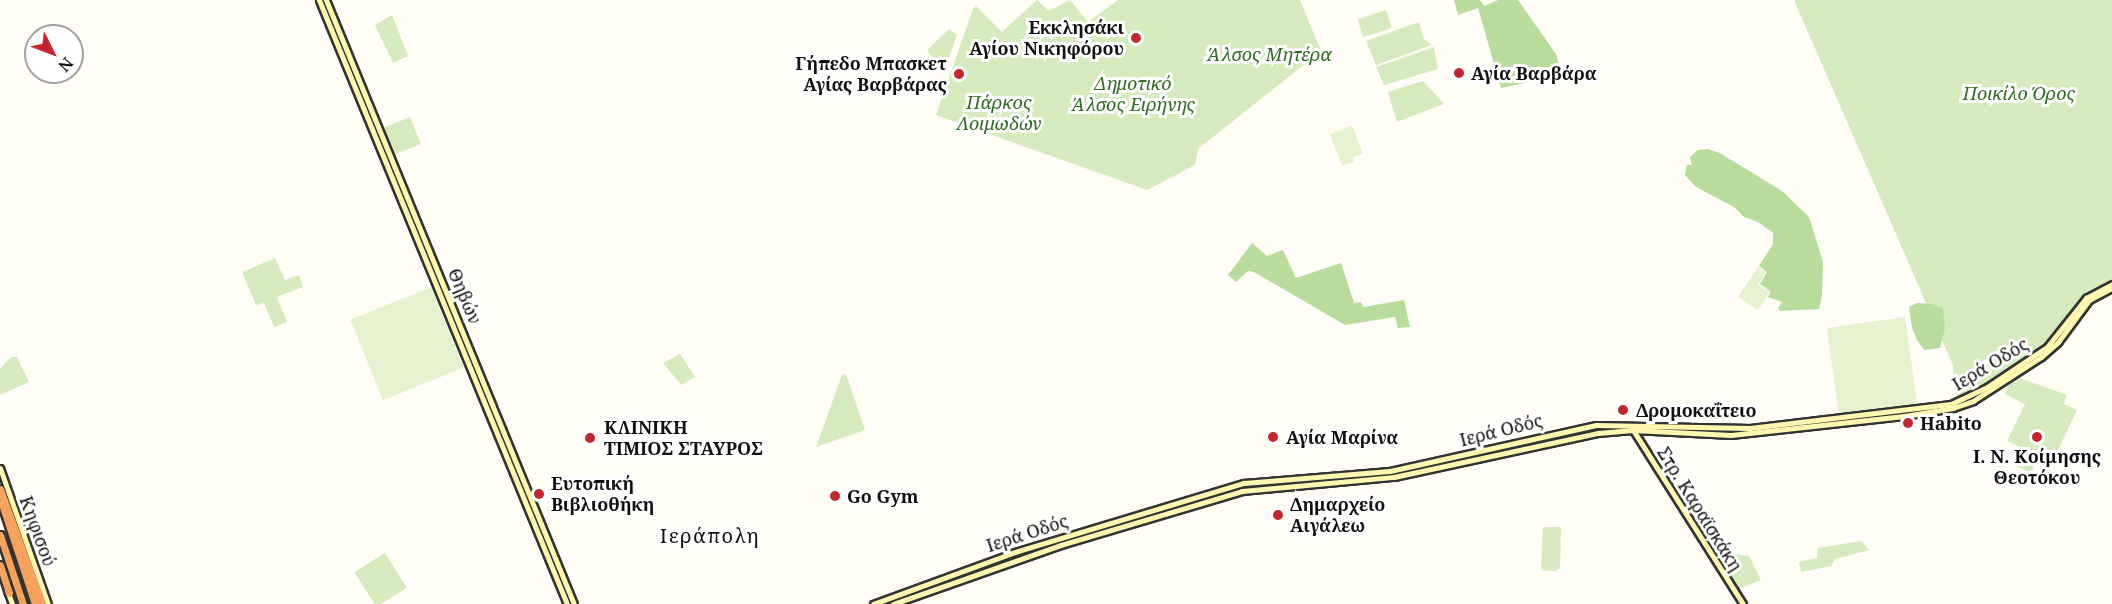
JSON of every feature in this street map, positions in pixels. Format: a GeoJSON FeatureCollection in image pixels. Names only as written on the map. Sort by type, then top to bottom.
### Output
{"type":"FeatureCollection","features":[{"type":"Feature","properties":{"kind":"highway"},"geometry":{"type":"LineString","coordinates":[[0,489],[42,604]]}},
{"type":"Feature","properties":{"kind":"highway"},"geometry":{"type":"LineString","coordinates":[[0,499],[35,604]]}},
{"type":"Feature","properties":{"kind":"highway"},"geometry":{"type":"LineString","coordinates":[[0,535],[23,604]]}},
{"type":"Feature","properties":{"kind":"highway"},"geometry":{"type":"LineString","coordinates":[[0,565],[9,594]]}},
{"type":"Feature","properties":{"kind":"main road","name":"Θηβών"},"geometry":{"type":"LineString","coordinates":[[319,0],[567,604]]}},
{"type":"Feature","properties":{"kind":"main road","name":"Θηβών"},"geometry":{"type":"LineString","coordinates":[[326,0],[574,604]]}},
{"type":"Feature","properties":{"kind":"main road","name":"Ιερά Οδός"},"geometry":{"type":"LineString","coordinates":[[873,604],[1007,555],[1228,486],[1257,481],[1390,471],[1596,425],[1750,428],[1896,412],[1958,402],[1987,387],[2047,347],[2086,298],[2112,286]]}},
{"type":"Feature","properties":{"kind":"main road","name":"Ιερά Οδός"},"geometry":{"type":"LineString","coordinates":[[893,604],[1061,544],[1232,493],[1394,477],[1578,436],[1633,427],[1648,431],[1750,434],[1904,417],[1953,408],[1973,401],[2041,357],[2058,342],[2089,300],[2112,286]]}},
{"type":"Feature","properties":{"kind":"main road","name":"Στρ. Καραϊσκάκη"},"geometry":{"type":"LineString","coordinates":[[1633,427],[1647,453],[1743,604]]}},
{"type":"Feature","properties":{"kind":"main road"},"geometry":{"type":"LineString","coordinates":[[1647,453],[1644,442],[1648,431]]}},
{"type":"Feature","properties":{"kind":"main road","name":"Κηφισού"},"geometry":{"type":"LineString","coordinates":[[0,468],[48,604]]}},
{"type":"Feature","properties":{"kind":"main road"},"geometry":{"type":"LineString","coordinates":[[0,575],[12,604]]}},
{"type":"Feature","properties":{"kind":"green space","name":"Δημοτικό Άλσος Ειρήνης"},"geometry":{"type":"Polygon","coordinates":[[[1037,0],[1049,11],[1070,0],[1088,22],[1118,0],[1300,0],[1321,51],[1198,149],[1195,165],[1147,190],[936,115],[973,9],[976,6],[1002,32],[1037,0]]]}},
{"type":"Feature","properties":{"kind":"green space"},"geometry":{"type":"Polygon","coordinates":[[[1454,0],[1480,0],[1484,6],[1498,0],[1518,0],[1556,54],[1559,65],[1555,72],[1525,83],[1501,88],[1478,8],[1458,15],[1454,0]]]}},
{"type":"Feature","properties":{"kind":"green space","name":"Ποικίλο Όρος"},"geometry":{"type":"Polygon","coordinates":[[[1794,0],[2112,0],[2112,282],[2086,297],[2046,345],[1984,387],[1956,401],[1953,365],[1794,0]]]}},
{"type":"Feature","properties":{"kind":"green space"},"geometry":{"type":"Polygon","coordinates":[[[1386,10],[1392,28],[1363,37],[1357,19],[1386,10]]]}},
{"type":"Feature","properties":{"kind":"green space"},"geometry":{"type":"Polygon","coordinates":[[[392,15],[408,56],[393,63],[375,25],[392,15]]]}},
{"type":"Feature","properties":{"kind":"green space"},"geometry":{"type":"Polygon","coordinates":[[[1419,22],[1424,39],[1432,45],[1376,65],[1366,41],[1419,22]]]}},
{"type":"Feature","properties":{"kind":"green space"},"geometry":{"type":"Polygon","coordinates":[[[949,29],[957,35],[947,63],[944,62],[941,69],[927,50],[949,29]]]}},
{"type":"Feature","properties":{"kind":"green space"},"geometry":{"type":"Polygon","coordinates":[[[1434,47],[1438,69],[1384,85],[1376,67],[1434,47]]]}},
{"type":"Feature","properties":{"kind":"green space"},"geometry":{"type":"Polygon","coordinates":[[[1423,81],[1444,104],[1397,122],[1388,92],[1423,81]]]}},
{"type":"Feature","properties":{"kind":"green space"},"geometry":{"type":"Polygon","coordinates":[[[410,117],[421,144],[395,154],[384,127],[410,117]]]}},
{"type":"Feature","properties":{"kind":"green space"},"geometry":{"type":"Polygon","coordinates":[[[1352,125],[1363,154],[1353,157],[1354,161],[1342,166],[1330,134],[1352,125]]]}},
{"type":"Feature","properties":{"kind":"green space"},"geometry":{"type":"Polygon","coordinates":[[[1708,149],[1720,153],[1782,191],[1809,217],[1823,262],[1822,296],[1819,309],[1780,311],[1778,308],[1782,302],[1768,297],[1771,292],[1760,284],[1767,272],[1759,266],[1773,244],[1773,233],[1758,222],[1744,217],[1734,207],[1696,187],[1685,175],[1687,165],[1692,165],[1690,157],[1698,150],[1708,149]]]}},
{"type":"Feature","properties":{"kind":"green space"},"geometry":{"type":"Polygon","coordinates":[[[1252,243],[1267,256],[1283,250],[1296,278],[1341,263],[1354,303],[1361,302],[1363,307],[1404,300],[1410,327],[1398,328],[1395,317],[1345,325],[1254,272],[1248,271],[1236,282],[1228,275],[1252,243]]]}},
{"type":"Feature","properties":{"kind":"green space"},"geometry":{"type":"Polygon","coordinates":[[[275,258],[285,280],[299,275],[303,287],[277,297],[287,322],[274,327],[264,303],[256,305],[242,272],[275,258]]]}},
{"type":"Feature","properties":{"kind":"green space"},"geometry":{"type":"Polygon","coordinates":[[[1758,267],[1766,272],[1758,284],[1770,292],[1758,310],[1738,297],[1758,267]]]}},
{"type":"Feature","properties":{"kind":"green space"},"geometry":{"type":"Polygon","coordinates":[[[431,287],[464,368],[383,400],[350,320],[431,287]]]}},
{"type":"Feature","properties":{"kind":"green space"},"geometry":{"type":"Polygon","coordinates":[[[1917,303],[1933,304],[1943,309],[1945,328],[1940,348],[1924,350],[1917,340],[1912,328],[1909,307],[1917,303]]]}},
{"type":"Feature","properties":{"kind":"green space"},"geometry":{"type":"Polygon","coordinates":[[[1905,317],[1917,405],[1839,416],[1827,328],[1905,317]]]}},
{"type":"Feature","properties":{"kind":"green space"},"geometry":{"type":"Polygon","coordinates":[[[680,354],[695,377],[681,385],[663,363],[680,354]]]}},
{"type":"Feature","properties":{"kind":"green space"},"geometry":{"type":"Polygon","coordinates":[[[11,357],[17,357],[29,382],[0,395],[0,369],[11,357]]]}},
{"type":"Feature","properties":{"kind":"green space"},"geometry":{"type":"Polygon","coordinates":[[[846,374],[865,430],[816,447],[842,375],[846,374]]]}},
{"type":"Feature","properties":{"kind":"green space"},"geometry":{"type":"Polygon","coordinates":[[[2020,378],[2067,395],[2064,404],[2077,410],[2049,469],[2037,460],[2031,473],[2014,465],[2022,448],[2007,441],[2025,404],[2005,394],[2008,386],[2020,378]]]}},
{"type":"Feature","properties":{"kind":"green space"},"geometry":{"type":"Polygon","coordinates":[[[1543,527],[1561,527],[1560,568],[1555,571],[1541,570],[1543,527]]]}},
{"type":"Feature","properties":{"kind":"green space"},"geometry":{"type":"Polygon","coordinates":[[[1861,541],[1869,550],[1835,559],[1831,566],[1801,572],[1799,562],[1817,558],[1818,548],[1861,541]]]}},
{"type":"Feature","properties":{"kind":"green space"},"geometry":{"type":"Polygon","coordinates":[[[1719,552],[1749,556],[1761,580],[1736,590],[1713,555],[1719,552]]]}},
{"type":"Feature","properties":{"kind":"green space"},"geometry":{"type":"Polygon","coordinates":[[[385,553],[407,588],[381,604],[374,604],[354,572],[385,553]]]}},
{"type":"Feature","properties":{"kind":"place","name":"Εκκλησάκι Αγίου Νικηφόρου"},"geometry":{"type":"Point","coordinates":[1136,38]}},
{"type":"Feature","properties":{"kind":"place","name":"Αγία Βαρβάρα"},"geometry":{"type":"Point","coordinates":[1459,73]}},
{"type":"Feature","properties":{"kind":"place","name":"Γήπεδο Μπασκετ Αγίας Βαρβάρας"},"geometry":{"type":"Point","coordinates":[959,74]}},
{"type":"Feature","properties":{"kind":"place","name":"Δρομοκαΐτειο"},"geometry":{"type":"Point","coordinates":[1623,410]}},
{"type":"Feature","properties":{"kind":"place","name":"Habito"},"geometry":{"type":"Point","coordinates":[1908,423]}},
{"type":"Feature","properties":{"kind":"place","name":"Αγία Μαρίνα"},"geometry":{"type":"Point","coordinates":[1273,437]}},
{"type":"Feature","properties":{"kind":"place","name":"Ι. Ν. Κοίμησης Θεοτόκου"},"geometry":{"type":"Point","coordinates":[2037,437]}},
{"type":"Feature","properties":{"kind":"place","name":"ΚΛΙΝΙΚΗ ΤΙΜΙΟΣ ΣΤΑΥΡΟΣ"},"geometry":{"type":"Point","coordinates":[590,438]}},
{"type":"Feature","properties":{"kind":"place","name":"Ευτοπική Βιβλιοθήκη"},"geometry":{"type":"Point","coordinates":[539,494]}},
{"type":"Feature","properties":{"kind":"place","name":"Go Gym"},"geometry":{"type":"Point","coordinates":[835,496]}},
{"type":"Feature","properties":{"kind":"place","name":"Δημαρχείο Αιγάλεω"},"geometry":{"type":"Point","coordinates":[1278,515]}},
{"type":"Feature","properties":{"kind":"district","name":"Ιεράπολη"},"geometry":{"type":"Point","coordinates":[710,535]}},
{"type":"Feature","properties":{"kind":"park label","name":"Άλσος Μητέρα"},"geometry":{"type":"Point","coordinates":[1269,54]}},
{"type":"Feature","properties":{"kind":"park label","name":"Πάρκος Λοιμωδών"},"geometry":{"type":"Point","coordinates":[999,113]}}]}
